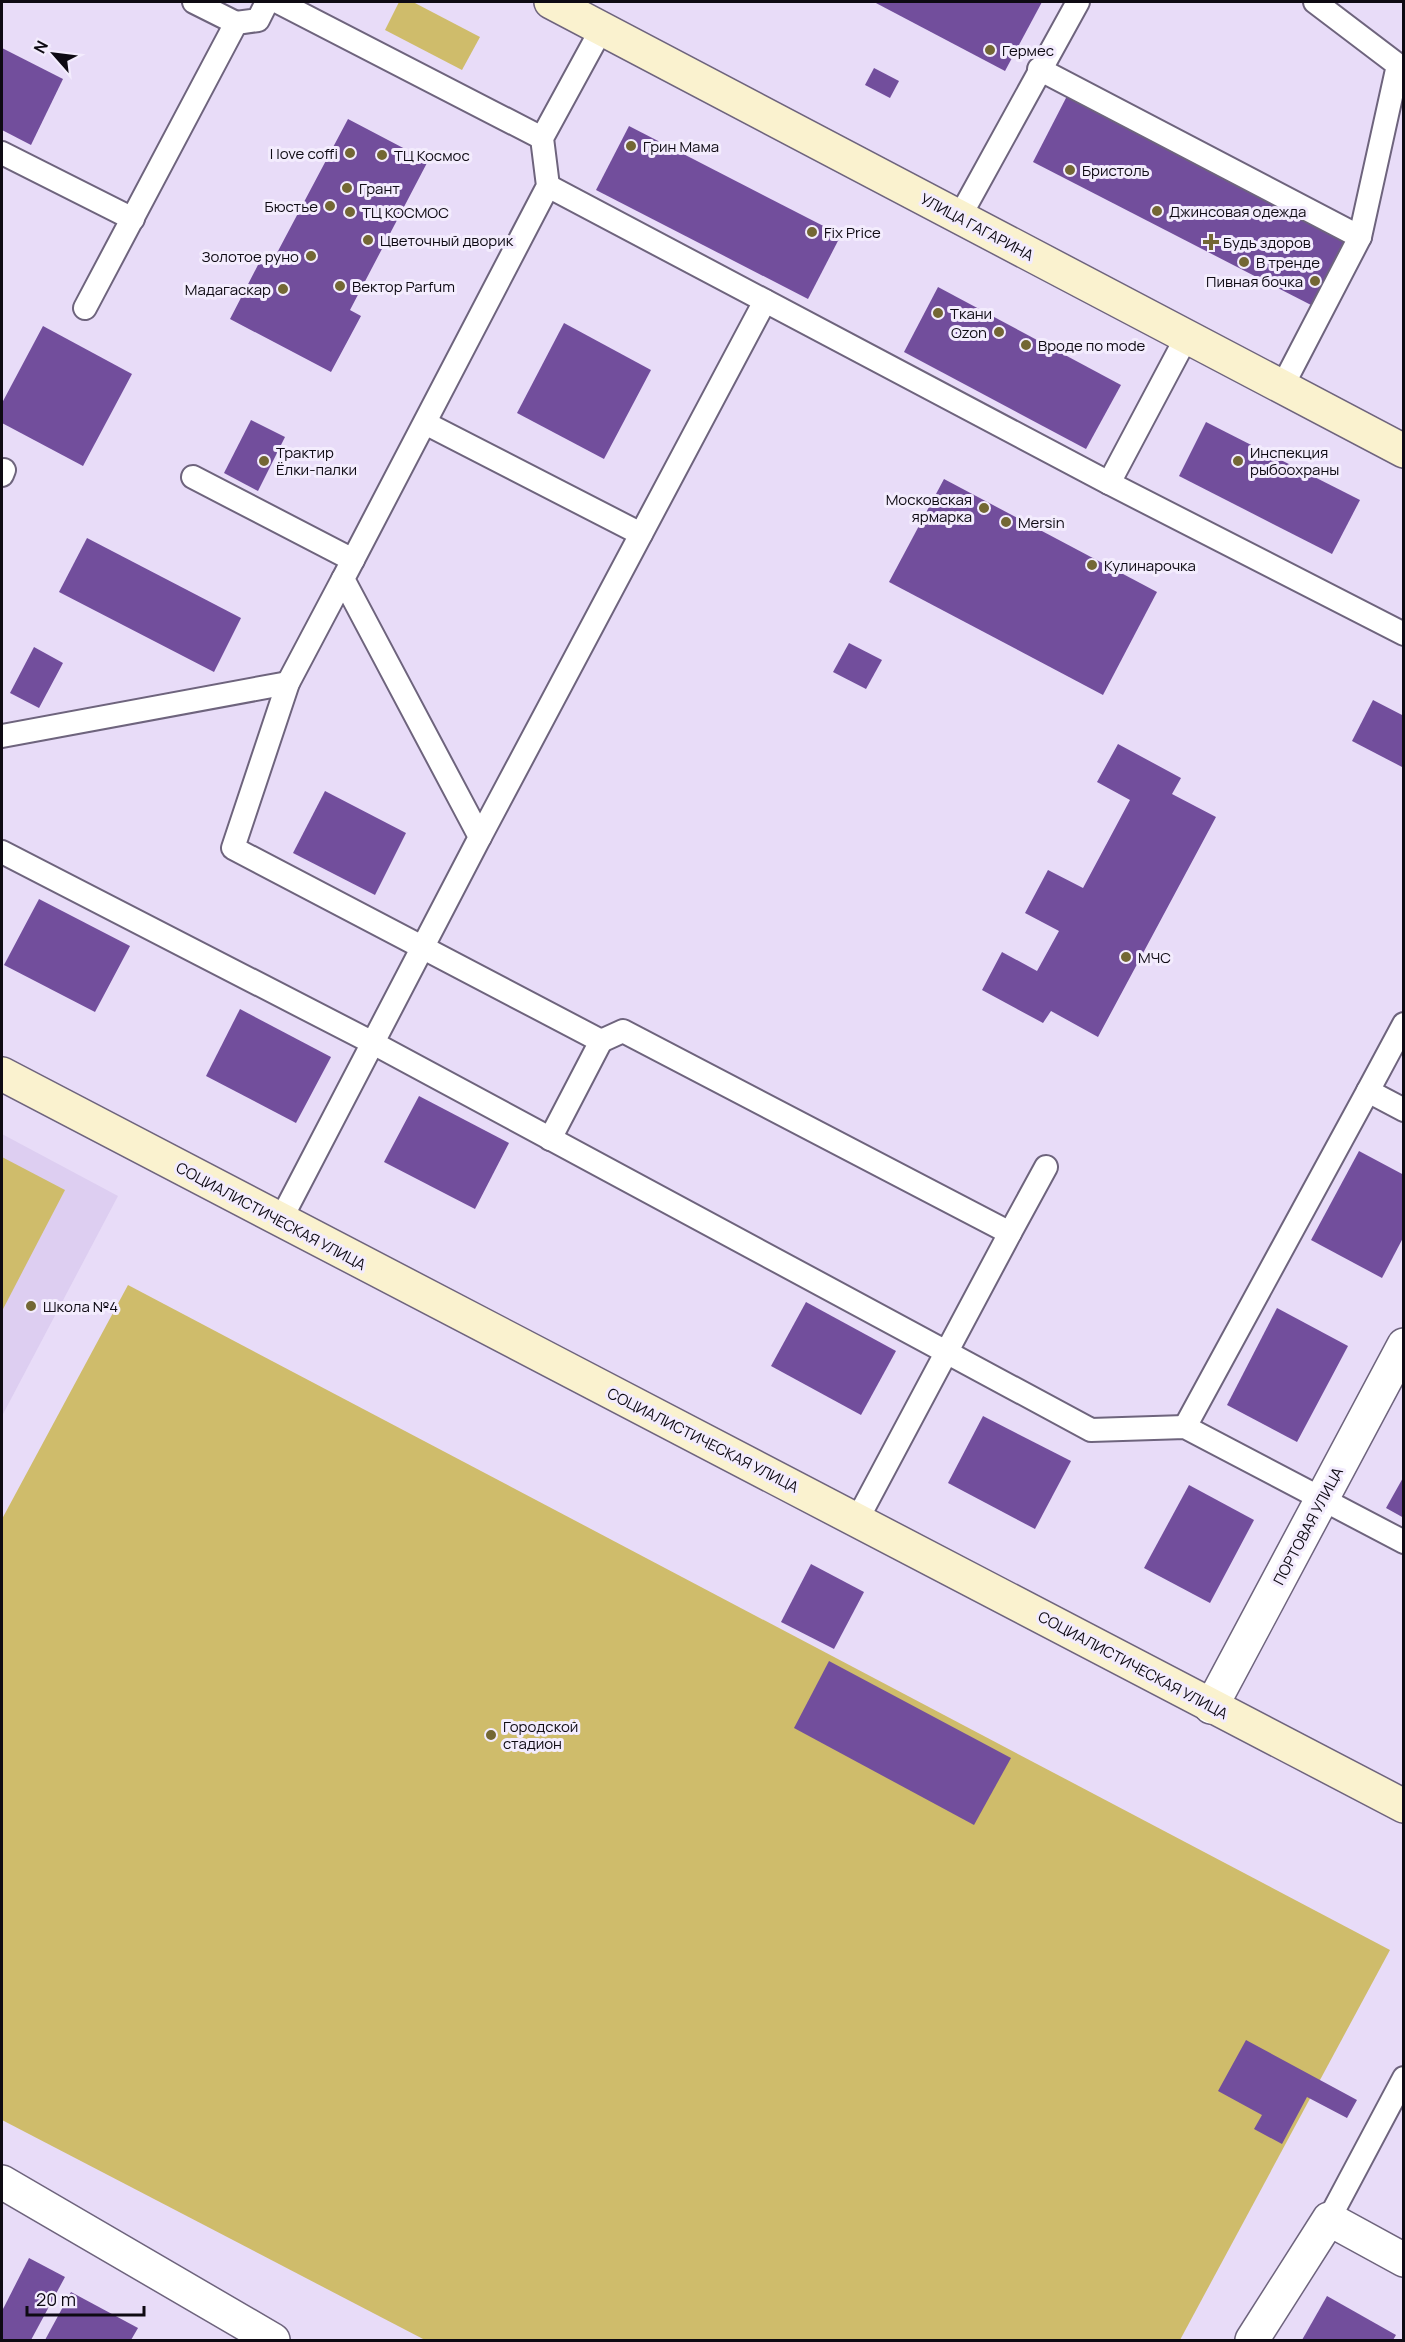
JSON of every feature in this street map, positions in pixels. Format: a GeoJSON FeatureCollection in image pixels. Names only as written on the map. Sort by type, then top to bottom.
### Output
{"type":"FeatureCollection","features":[{"type":"Feature","properties":{"kind":"main road","name":"УЛИЦА ГАГАРИНА"},"geometry":{"type":"LineString","coordinates":[[551,2],[1404,451]]}},
{"type":"Feature","properties":{"kind":"main road","name":"СОЦИАЛИСТИЧЕСКАЯ УЛИЦА"},"geometry":{"type":"LineString","coordinates":[[2,1074],[1404,1806]]}},
{"type":"Feature","properties":{"kind":"street","name":"ПОРТОВАЯ УЛИЦА"},"geometry":{"type":"LineString","coordinates":[[1212,1707],[1404,1345]]}},
{"type":"Feature","properties":{"kind":"street"},"geometry":{"type":"LineString","coordinates":[[2,2182],[273,2340]]}},
{"type":"Feature","properties":{"kind":"street"},"geometry":{"type":"LineString","coordinates":[[1252,2340],[1329,2219],[1404,2260]]}},
{"type":"Feature","properties":{"kind":"lane"},"geometry":{"type":"LineString","coordinates":[[194,2],[236,23],[258,20],[267,2]]}},
{"type":"Feature","properties":{"kind":"lane"},"geometry":{"type":"LineString","coordinates":[[278,2],[542,138]]}},
{"type":"Feature","properties":{"kind":"lane"},"geometry":{"type":"LineString","coordinates":[[958,218],[1074,2]]}},
{"type":"Feature","properties":{"kind":"lane"},"geometry":{"type":"LineString","coordinates":[[1282,387],[1360,237],[1398,65],[1315,2]]}},
{"type":"Feature","properties":{"kind":"lane"},"geometry":{"type":"LineString","coordinates":[[85,308],[236,23]]}},
{"type":"Feature","properties":{"kind":"lane"},"geometry":{"type":"LineString","coordinates":[[601,1041],[233,848],[288,683],[548,186],[542,138],[602,28]]}},
{"type":"Feature","properties":{"kind":"lane"},"geometry":{"type":"LineString","coordinates":[[1039,69],[1360,237]]}},
{"type":"Feature","properties":{"kind":"lane"},"geometry":{"type":"LineString","coordinates":[[2,153],[133,219]]}},
{"type":"Feature","properties":{"kind":"lane"},"geometry":{"type":"LineString","coordinates":[[548,186],[1109,483],[1404,634]]}},
{"type":"Feature","properties":{"kind":"lane"},"geometry":{"type":"LineString","coordinates":[[280,1221],[422,947],[765,301]]}},
{"type":"Feature","properties":{"kind":"lane"},"geometry":{"type":"LineString","coordinates":[[1109,483],[1186,338]]}},
{"type":"Feature","properties":{"kind":"lane"},"geometry":{"type":"LineString","coordinates":[[425,423],[641,534]]}},
{"type":"Feature","properties":{"kind":"lane"},"geometry":{"type":"LineString","coordinates":[[193,477],[348,570],[480,837]]}},
{"type":"Feature","properties":{"kind":"lane"},"geometry":{"type":"LineString","coordinates":[[2,736],[288,683]]}},
{"type":"Feature","properties":{"kind":"lane"},"geometry":{"type":"LineString","coordinates":[[2,852],[373,1043],[1091,1430],[1185,1427],[1404,1542]]}},
{"type":"Feature","properties":{"kind":"lane"},"geometry":{"type":"LineString","coordinates":[[1185,1427],[1404,1024]]}},
{"type":"Feature","properties":{"kind":"lane"},"geometry":{"type":"LineString","coordinates":[[550,1138],[601,1041],[623,1031],[1010,1233]]}},
{"type":"Feature","properties":{"kind":"lane"},"geometry":{"type":"LineString","coordinates":[[1368,1091],[1404,1110]]}},
{"type":"Feature","properties":{"kind":"lane"},"geometry":{"type":"LineString","coordinates":[[857,1520],[1046,1167]]}},
{"type":"Feature","properties":{"kind":"lane"},"geometry":{"type":"LineString","coordinates":[[1329,2219],[1404,2078]]}},
{"type":"Feature","properties":{"kind":"shaded area"},"geometry":{"type":"Polygon","coordinates":[[[399,2],[413,2],[480,37],[462,70],[385,30],[399,2]]]}},
{"type":"Feature","properties":{"kind":"shaded area","name":"Школа №4"},"geometry":{"type":"Polygon","coordinates":[[[2,1134],[118,1196],[2,1416],[2,1134]]]}},
{"type":"Feature","properties":{"kind":"shaded area"},"geometry":{"type":"Polygon","coordinates":[[[2,1157],[65,1190],[2,1311],[2,1157]]]}},
{"type":"Feature","properties":{"kind":"shaded area","name":"Городской стадион"},"geometry":{"type":"Polygon","coordinates":[[[128,1285],[1390,1950],[1180,2340],[425,2340],[2,2120],[2,1519],[128,1285]]]}},
{"type":"Feature","properties":{"kind":"building"},"geometry":{"type":"Polygon","coordinates":[[[874,2],[1042,2],[1005,71],[874,2]]]}},
{"type":"Feature","properties":{"kind":"building"},"geometry":{"type":"Polygon","coordinates":[[[2,48],[63,79],[31,145],[2,130],[2,48]]]}},
{"type":"Feature","properties":{"kind":"building"},"geometry":{"type":"Polygon","coordinates":[[[874,68],[899,81],[890,98],[865,85],[874,68]]]}},
{"type":"Feature","properties":{"kind":"building"},"geometry":{"type":"Polygon","coordinates":[[[1067,96],[1346,241],[1313,306],[1033,162],[1067,96]]]}},
{"type":"Feature","properties":{"kind":"building","name":"ТЦ КОСМОС"},"geometry":{"type":"Polygon","coordinates":[[[348,119],[428,161],[350,310],[361,316],[331,372],[230,319],[259,263],[269,268],[348,119]]]}},
{"type":"Feature","properties":{"kind":"building"},"geometry":{"type":"Polygon","coordinates":[[[629,126],[841,235],[808,299],[596,190],[629,126]]]}},
{"type":"Feature","properties":{"kind":"building"},"geometry":{"type":"Polygon","coordinates":[[[938,287],[1121,385],[1086,449],[904,352],[938,287]]]}},
{"type":"Feature","properties":{"kind":"building"},"geometry":{"type":"Polygon","coordinates":[[[564,323],[651,370],[604,459],[517,413],[564,323]]]}},
{"type":"Feature","properties":{"kind":"building"},"geometry":{"type":"Polygon","coordinates":[[[43,326],[132,374],[83,466],[2,423],[2,403],[43,326]]]}},
{"type":"Feature","properties":{"kind":"building"},"geometry":{"type":"Polygon","coordinates":[[[251,420],[285,437],[258,491],[224,473],[251,420]]]}},
{"type":"Feature","properties":{"kind":"building"},"geometry":{"type":"Polygon","coordinates":[[[1206,422],[1360,500],[1332,554],[1179,476],[1206,422]]]}},
{"type":"Feature","properties":{"kind":"building"},"geometry":{"type":"Polygon","coordinates":[[[944,479],[1157,592],[1103,695],[889,582],[944,479]]]}},
{"type":"Feature","properties":{"kind":"building"},"geometry":{"type":"Polygon","coordinates":[[[87,538],[241,618],[214,672],[59,592],[87,538]]]}},
{"type":"Feature","properties":{"kind":"building"},"geometry":{"type":"Polygon","coordinates":[[[849,643],[882,660],[866,689],[833,672],[849,643]]]}},
{"type":"Feature","properties":{"kind":"building"},"geometry":{"type":"Polygon","coordinates":[[[34,647],[63,663],[39,708],[10,693],[34,647]]]}},
{"type":"Feature","properties":{"kind":"building"},"geometry":{"type":"Polygon","coordinates":[[[1373,700],[1404,716],[1404,768],[1352,741],[1373,700]]]}},
{"type":"Feature","properties":{"kind":"building","name":"МЧС"},"geometry":{"type":"Polygon","coordinates":[[[1118,744],[1181,778],[1172,794],[1216,817],[1098,1037],[1051,1011],[1043,1023],[982,990],[1002,952],[1037,971],[1059,931],[1025,913],[1048,870],[1083,888],[1130,800],[1097,782],[1118,744]]]}},
{"type":"Feature","properties":{"kind":"building"},"geometry":{"type":"Polygon","coordinates":[[[325,791],[406,833],[375,895],[293,853],[325,791]]]}},
{"type":"Feature","properties":{"kind":"building"},"geometry":{"type":"Polygon","coordinates":[[[39,899],[130,946],[95,1012],[4,965],[39,899]]]}},
{"type":"Feature","properties":{"kind":"building"},"geometry":{"type":"Polygon","coordinates":[[[240,1009],[331,1057],[296,1123],[206,1076],[240,1009]]]}},
{"type":"Feature","properties":{"kind":"building"},"geometry":{"type":"Polygon","coordinates":[[[419,1096],[509,1143],[475,1209],[384,1162],[419,1096]]]}},
{"type":"Feature","properties":{"kind":"building"},"geometry":{"type":"Polygon","coordinates":[[[1359,1151],[1404,1175],[1404,1236],[1382,1278],[1311,1240],[1359,1151]]]}},
{"type":"Feature","properties":{"kind":"building"},"geometry":{"type":"Polygon","coordinates":[[[806,1302],[896,1351],[861,1415],[771,1366],[806,1302]]]}},
{"type":"Feature","properties":{"kind":"building"},"geometry":{"type":"Polygon","coordinates":[[[1277,1308],[1348,1346],[1297,1442],[1227,1405],[1277,1308]]]}},
{"type":"Feature","properties":{"kind":"building"},"geometry":{"type":"Polygon","coordinates":[[[983,1416],[1071,1461],[1035,1529],[948,1483],[983,1416]]]}},
{"type":"Feature","properties":{"kind":"building"},"geometry":{"type":"Polygon","coordinates":[[[1404,1476],[1404,1518],[1386,1508],[1404,1476]]]}},
{"type":"Feature","properties":{"kind":"building"},"geometry":{"type":"Polygon","coordinates":[[[1189,1485],[1254,1520],[1210,1603],[1144,1568],[1189,1485]]]}},
{"type":"Feature","properties":{"kind":"building"},"geometry":{"type":"Polygon","coordinates":[[[811,1564],[864,1592],[834,1649],[781,1622],[811,1564]]]}},
{"type":"Feature","properties":{"kind":"building"},"geometry":{"type":"Polygon","coordinates":[[[829,1661],[1011,1758],[974,1825],[794,1728],[829,1661]]]}},
{"type":"Feature","properties":{"kind":"building"},"geometry":{"type":"Polygon","coordinates":[[[1246,2040],[1357,2100],[1347,2118],[1307,2097],[1282,2144],[1254,2129],[1262,2115],[1218,2091],[1246,2040]]]}},
{"type":"Feature","properties":{"kind":"building"},"geometry":{"type":"Polygon","coordinates":[[[29,2258],[65,2277],[31,2340],[2,2340],[2,2311],[29,2258]]]}},
{"type":"Feature","properties":{"kind":"building"},"geometry":{"type":"Polygon","coordinates":[[[71,2292],[138,2328],[131,2340],[45,2340],[71,2292]]]}},
{"type":"Feature","properties":{"kind":"building"},"geometry":{"type":"Polygon","coordinates":[[[1327,2296],[1396,2335],[1393,2340],[1302,2340],[1327,2296]]]}},
{"type":"Feature","properties":{"kind":"place","name":"Гермес"},"geometry":{"type":"Point","coordinates":[990,50]}},
{"type":"Feature","properties":{"kind":"place","name":"Грин Мама"},"geometry":{"type":"Point","coordinates":[631,146]}},
{"type":"Feature","properties":{"kind":"place","name":"I love coffi"},"geometry":{"type":"Point","coordinates":[350,153]}},
{"type":"Feature","properties":{"kind":"place","name":"ТЦ Космос"},"geometry":{"type":"Point","coordinates":[382,155]}},
{"type":"Feature","properties":{"kind":"place","name":"Бристоль"},"geometry":{"type":"Point","coordinates":[1070,170]}},
{"type":"Feature","properties":{"kind":"place","name":"Грант"},"geometry":{"type":"Point","coordinates":[347,188]}},
{"type":"Feature","properties":{"kind":"place","name":"Бюстье"},"geometry":{"type":"Point","coordinates":[330,206]}},
{"type":"Feature","properties":{"kind":"place","name":"Джинсовая одежда"},"geometry":{"type":"Point","coordinates":[1157,211]}},
{"type":"Feature","properties":{"kind":"place","name":"ТЦ КОСМОС"},"geometry":{"type":"Point","coordinates":[350,212]}},
{"type":"Feature","properties":{"kind":"place","name":"Fix Price"},"geometry":{"type":"Point","coordinates":[812,232]}},
{"type":"Feature","properties":{"kind":"place","name":"Цветочный дворик"},"geometry":{"type":"Point","coordinates":[368,240]}},
{"type":"Feature","properties":{"kind":"place","name":"Будь здоров"},"geometry":{"type":"Point","coordinates":[1211,242]}},
{"type":"Feature","properties":{"kind":"place","name":"Золотое руно"},"geometry":{"type":"Point","coordinates":[311,256]}},
{"type":"Feature","properties":{"kind":"place","name":"В тренде"},"geometry":{"type":"Point","coordinates":[1244,262]}},
{"type":"Feature","properties":{"kind":"place","name":"Пивная бочка"},"geometry":{"type":"Point","coordinates":[1315,281]}},
{"type":"Feature","properties":{"kind":"place","name":"Вектор Parfum"},"geometry":{"type":"Point","coordinates":[340,286]}},
{"type":"Feature","properties":{"kind":"place","name":"Мадагаскар"},"geometry":{"type":"Point","coordinates":[283,289]}},
{"type":"Feature","properties":{"kind":"place","name":"Ткани"},"geometry":{"type":"Point","coordinates":[938,313]}},
{"type":"Feature","properties":{"kind":"place","name":"Ozon"},"geometry":{"type":"Point","coordinates":[999,332]}},
{"type":"Feature","properties":{"kind":"place","name":"Вроде по mode"},"geometry":{"type":"Point","coordinates":[1026,345]}},
{"type":"Feature","properties":{"kind":"place","name":"Трактир Ёлки-палки"},"geometry":{"type":"Point","coordinates":[264,461]}},
{"type":"Feature","properties":{"kind":"place","name":"Инспекция рыбоохраны"},"geometry":{"type":"Point","coordinates":[1238,461]}},
{"type":"Feature","properties":{"kind":"place","name":"Московская ярмарка"},"geometry":{"type":"Point","coordinates":[984,508]}},
{"type":"Feature","properties":{"kind":"place","name":"Mersin"},"geometry":{"type":"Point","coordinates":[1006,522]}},
{"type":"Feature","properties":{"kind":"place","name":"Кулинарочка"},"geometry":{"type":"Point","coordinates":[1092,565]}},
{"type":"Feature","properties":{"kind":"place","name":"МЧС"},"geometry":{"type":"Point","coordinates":[1126,957]}},
{"type":"Feature","properties":{"kind":"place","name":"Школа №4"},"geometry":{"type":"Point","coordinates":[31,1306]}},
{"type":"Feature","properties":{"kind":"place","name":"Городской стадион"},"geometry":{"type":"Point","coordinates":[491,1735]}}]}
